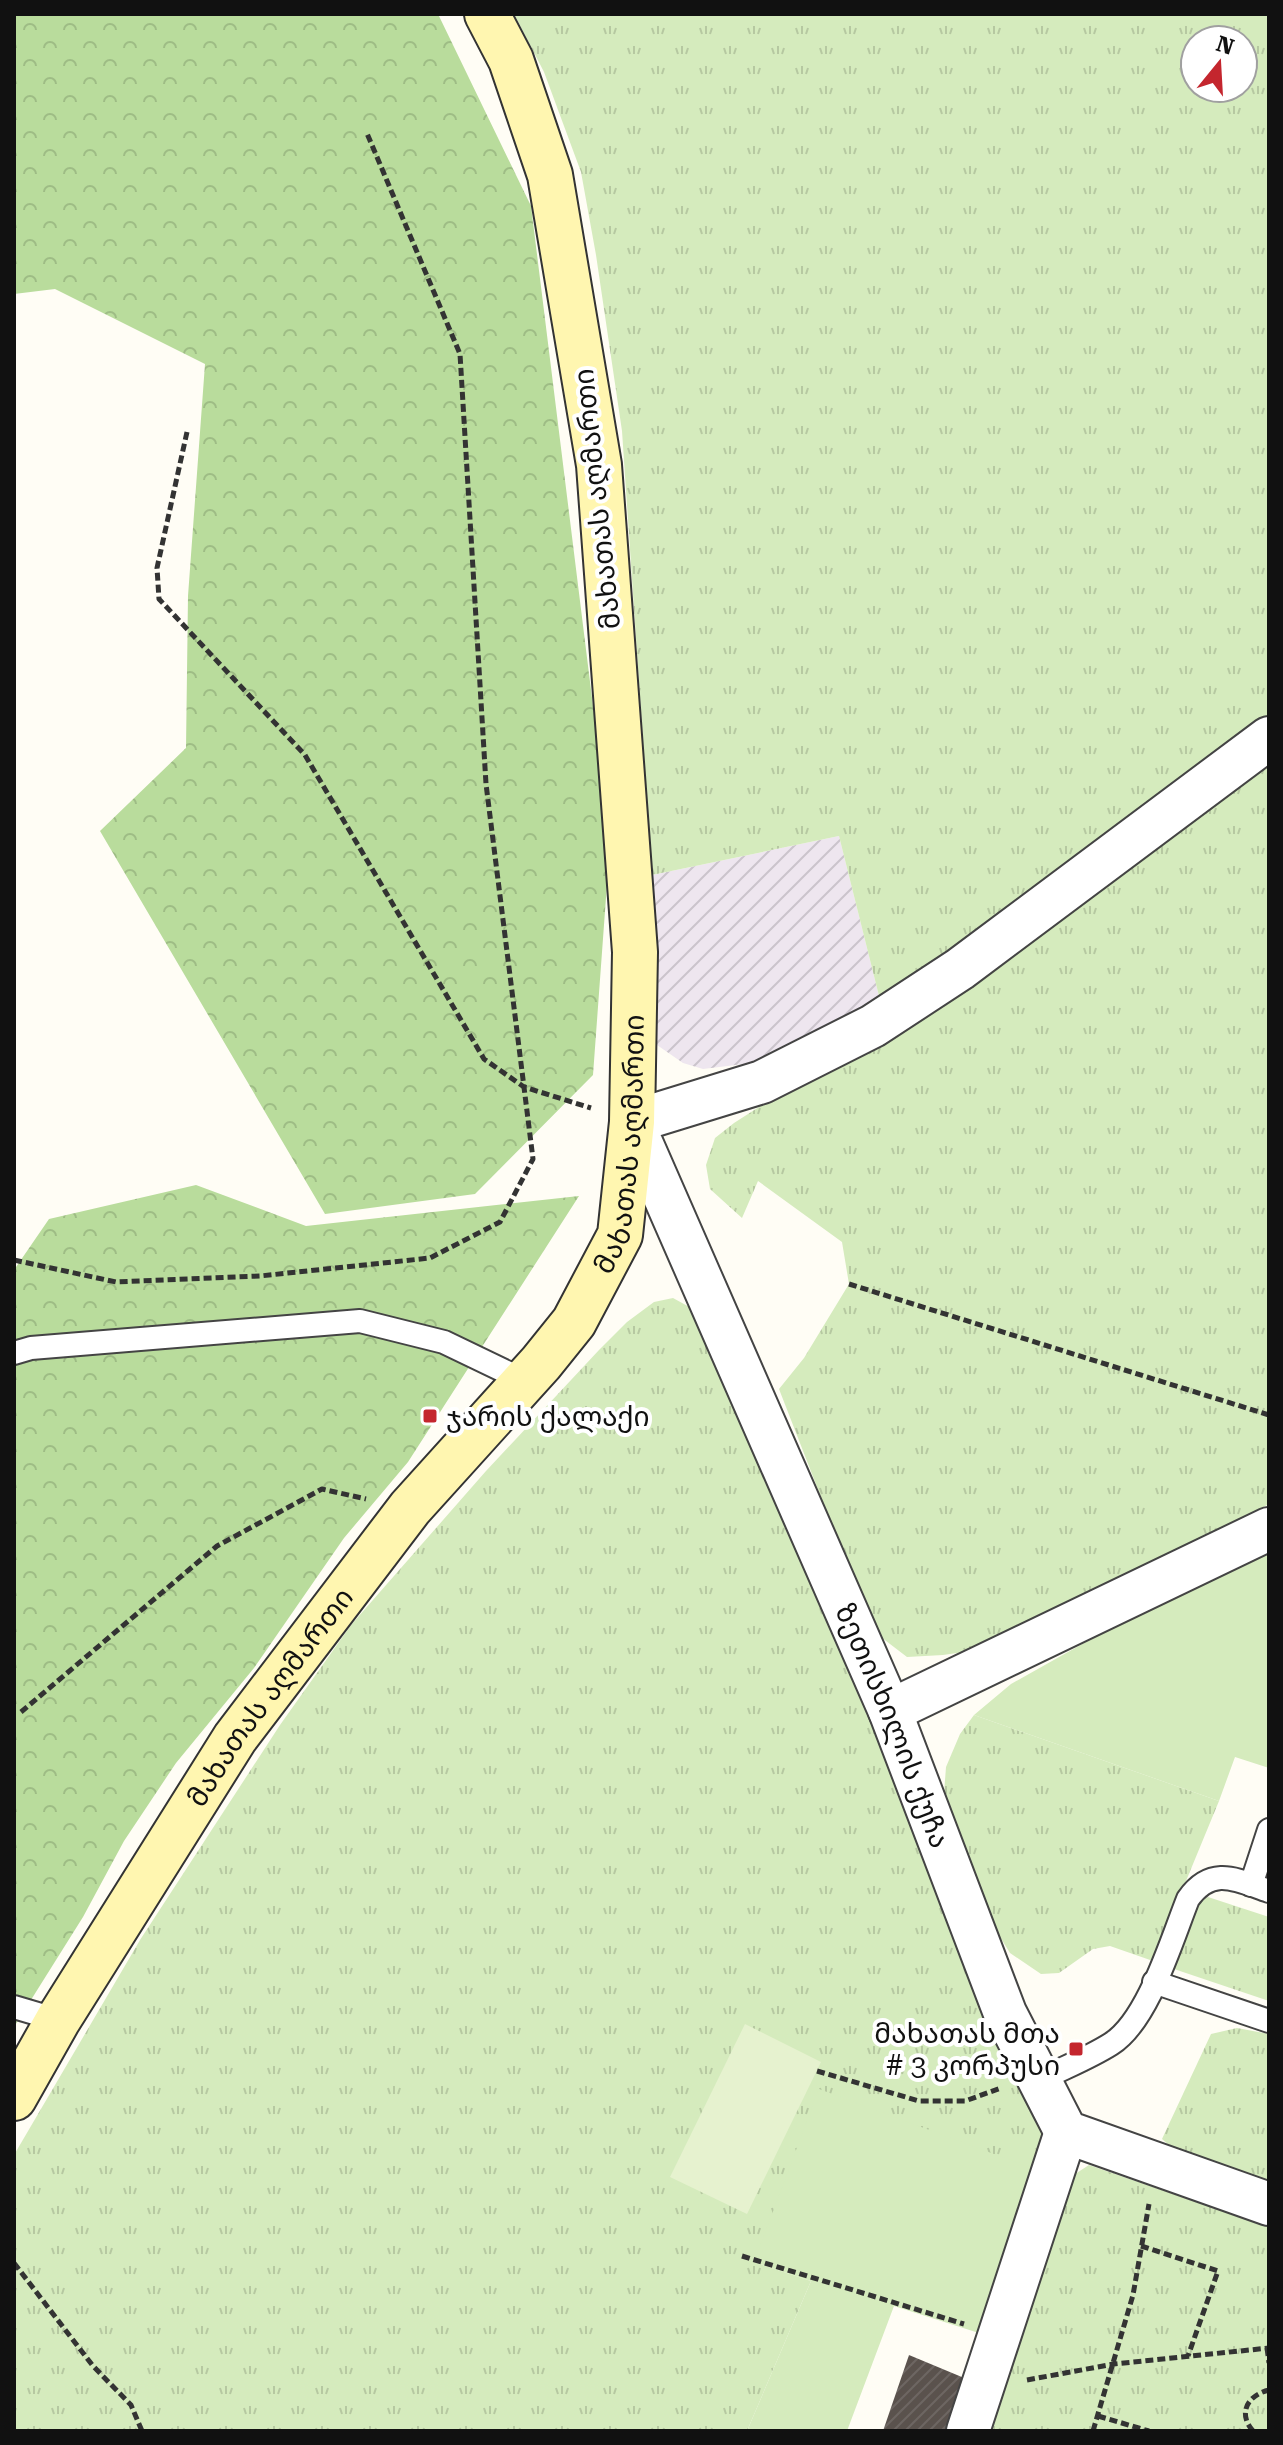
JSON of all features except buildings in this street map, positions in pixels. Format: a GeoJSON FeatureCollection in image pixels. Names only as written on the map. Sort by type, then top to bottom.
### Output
{"type":"FeatureCollection","features":[{"type":"Feature","properties":{"kind":"main road","name":"მახათას აღმართი"},"geometry":{"type":"LineString","coordinates":[[14,2098],[58,2020],[235,1738],[410,1508],[574,1322],[620,1235],[632,1122],[635,952],[599,465],[550,175],[511,60],[487,14]]}},
{"type":"Feature","properties":{"kind":"street"},"geometry":{"type":"LineString","coordinates":[[632,1122],[762,1082],[873,1026],[960,969],[1269,738]]}},
{"type":"Feature","properties":{"kind":"street","name":"ზეთისხილის ქუჩა"},"geometry":{"type":"LineString","coordinates":[[632,1122],[890,1711],[1005,2013],[1066,2132]]}},
{"type":"Feature","properties":{"kind":"street"},"geometry":{"type":"LineString","coordinates":[[890,1711],[1269,1529]]}},
{"type":"Feature","properties":{"kind":"street"},"geometry":{"type":"LineString","coordinates":[[968,2431],[1066,2132],[1269,2204]]}},
{"type":"Feature","properties":{"kind":"lane"},"geometry":{"type":"LineString","coordinates":[[14,1353],[31,1348],[360,1321],[444,1342],[525,1381]]}},
{"type":"Feature","properties":{"kind":"lane"},"geometry":{"type":"LineString","coordinates":[[1036,2074],[1113,2044],[1130,2028],[1148,1999],[1188,1899],[1197,1885],[1211,1879],[1231,1878],[1260,1888],[1269,1830]]}},
{"type":"Feature","properties":{"kind":"lane"},"geometry":{"type":"LineString","coordinates":[[1154,1982],[1269,2021]]}},
{"type":"Feature","properties":{"kind":"lane"},"geometry":{"type":"LineString","coordinates":[[14,2007],[58,2020]]}},
{"type":"Feature","properties":{"kind":"path"},"geometry":{"type":"LineString","coordinates":[[14,1260],[116,1282],[260,1276],[430,1258],[500,1222],[533,1159],[486,784],[460,354],[366,131]]}},
{"type":"Feature","properties":{"kind":"path"},"geometry":{"type":"LineString","coordinates":[[187,432],[157,568],[159,599],[305,755],[484,1059],[524,1087],[632,1122]]}},
{"type":"Feature","properties":{"kind":"path"},"geometry":{"type":"LineString","coordinates":[[849,1284],[1269,1415]]}},
{"type":"Feature","properties":{"kind":"path"},"geometry":{"type":"LineString","coordinates":[[21,1712],[217,1546],[322,1489],[410,1508]]}},
{"type":"Feature","properties":{"kind":"path"},"geometry":{"type":"LineString","coordinates":[[817,2071],[919,2101],[965,2101],[1036,2074]]}},
{"type":"Feature","properties":{"kind":"path"},"geometry":{"type":"LineString","coordinates":[[1093,2431],[1133,2295],[1152,2187],[1153,2163]]}},
{"type":"Feature","properties":{"kind":"path"},"geometry":{"type":"LineString","coordinates":[[1141,2246],[1218,2271],[1188,2356]]}},
{"type":"Feature","properties":{"kind":"path"},"geometry":{"type":"LineString","coordinates":[[742,2256],[1000,2334]]}},
{"type":"Feature","properties":{"kind":"path"},"geometry":{"type":"LineString","coordinates":[[14,2263],[93,2366],[131,2405],[142,2431]]}},
{"type":"Feature","properties":{"kind":"path"},"geometry":{"type":"LineString","coordinates":[[982,2388],[1114,2364],[1268,2348],[1269,2363]]}},
{"type":"Feature","properties":{"kind":"path"},"geometry":{"type":"LineString","coordinates":[[1253,2431],[1246,2419],[1247,2404],[1257,2393],[1269,2390]]}},
{"type":"Feature","properties":{"kind":"path"},"geometry":{"type":"LineString","coordinates":[[1098,2416],[1149,2431]]}},
{"type":"Feature","properties":{"kind":"shaded area"},"geometry":{"type":"Polygon","coordinates":[[[839,836],[880,1000],[775,1060],[703,1069],[683,1063],[657,1045],[646,1011],[653,951],[652,875],[839,836]]]}},
{"type":"Feature","properties":{"kind":"green space"},"geometry":{"type":"Polygon","coordinates":[[[14,14],[438,14],[531,206],[610,843],[593,1075],[475,1194],[325,1214],[100,831],[186,748],[188,596],[205,364],[55,289],[14,294],[14,14]]]}},
{"type":"Feature","properties":{"kind":"green space"},"geometry":{"type":"Polygon","coordinates":[[[514,14],[1269,14],[1269,717],[880,1000],[839,836],[652,875],[622,431],[581,172],[544,72],[514,14]]]}},
{"type":"Feature","properties":{"kind":"green space"},"geometry":{"type":"Polygon","coordinates":[[[1269,761],[1269,1504],[985,1649],[907,1657],[873,1631],[779,1389],[804,1358],[849,1284],[842,1242],[758,1181],[742,1218],[710,1189],[706,1165],[715,1138],[770,1100],[885,1045],[1269,761]]]}},
{"type":"Feature","properties":{"kind":"green space"},"geometry":{"type":"Polygon","coordinates":[[[196,1185],[306,1226],[579,1196],[408,1462],[344,1538],[254,1668],[176,1763],[124,1841],[83,1917],[14,2027],[14,1270],[49,1219],[196,1185]]]}},
{"type":"Feature","properties":{"kind":"green space"},"geometry":{"type":"Polygon","coordinates":[[[673,1298],[693,1309],[964,1936],[1043,2126],[1044,2147],[1037,2170],[754,2262],[811,2281],[747,2431],[14,2431],[14,2155],[140,1940],[280,1725],[351,1625],[486,1471],[599,1350],[627,1322],[654,1302],[673,1298]]]}},
{"type":"Feature","properties":{"kind":"green space"},"geometry":{"type":"Polygon","coordinates":[[[1269,1539],[1269,1768],[1235,1757],[1219,1801],[974,1715],[1011,1684],[1269,1539]]]}},
{"type":"Feature","properties":{"kind":"green space"},"geometry":{"type":"Polygon","coordinates":[[[974,1715],[1219,1801],[1153,1961],[1110,1946],[1093,1949],[1059,1973],[1041,1974],[1010,1953],[992,1924],[943,1807],[946,1767],[960,1734],[974,1715]]]}},
{"type":"Feature","properties":{"kind":"green space"},"geometry":{"type":"Polygon","coordinates":[[[1208,1897],[1269,1917],[1269,2001],[1171,1968],[1196,1904],[1208,1897]]]}},
{"type":"Feature","properties":{"kind":"green space"},"geometry":{"type":"Polygon","coordinates":[[[745,2024],[821,2062],[747,2214],[670,2177],[745,2024]]]}},
{"type":"Feature","properties":{"kind":"green space"},"geometry":{"type":"Polygon","coordinates":[[[1237,2028],[1269,2034],[1269,2182],[1171,2147],[1162,2139],[1211,2034],[1237,2028]]]}},
{"type":"Feature","properties":{"kind":"green space"},"geometry":{"type":"Polygon","coordinates":[[[819,2089],[1037,2170],[982,2334],[894,2306],[847,2431],[747,2431],[811,2281],[754,2262],[819,2089]]]}},
{"type":"Feature","properties":{"kind":"green space"},"geometry":{"type":"Polygon","coordinates":[[[1089,2165],[1269,2227],[1269,2431],[982,2431],[1072,2176],[1089,2165]]]}},
{"type":"Feature","properties":{"kind":"place","name":"ჯარის ქალაქი"},"geometry":{"type":"Point","coordinates":[430,1416]}},
{"type":"Feature","properties":{"kind":"place","name":"მახათას მთა # 3 კორპუსი"},"geometry":{"type":"Point","coordinates":[1076,2049]}}]}
